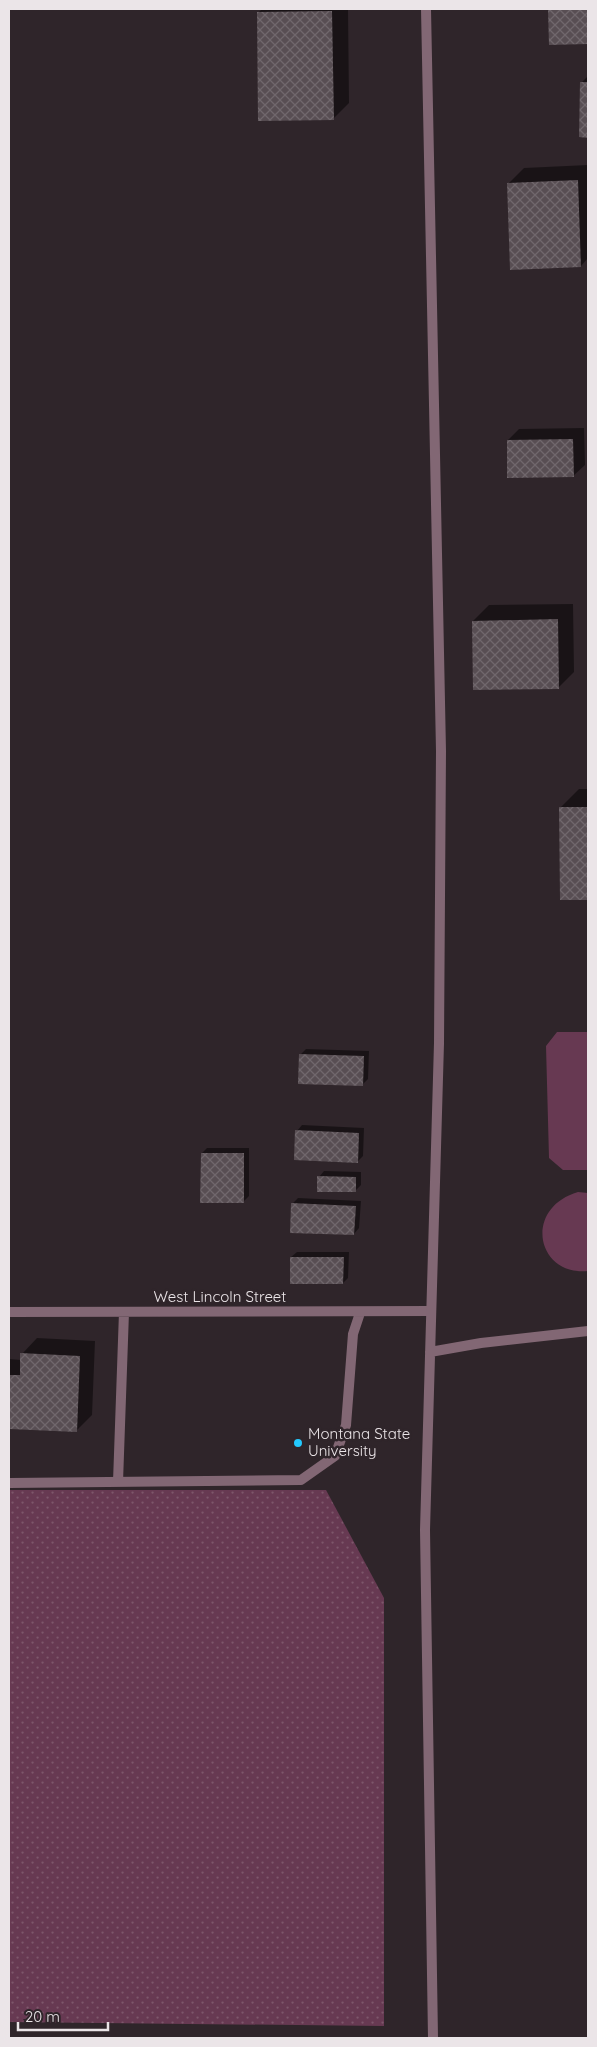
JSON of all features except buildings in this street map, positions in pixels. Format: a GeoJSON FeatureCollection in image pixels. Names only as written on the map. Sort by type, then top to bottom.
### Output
{"type":"FeatureCollection","features":[{"type":"Feature","properties":{"kind":"street"},"geometry":{"type":"LineString","coordinates":[[426,9],[442,751],[438,1043],[425,1530],[433,2038]]}},
{"type":"Feature","properties":{"kind":"street","name":"West Lincoln Street"},"geometry":{"type":"LineString","coordinates":[[9,1312],[360,1313],[431,1311]]}},
{"type":"Feature","properties":{"kind":"street"},"geometry":{"type":"LineString","coordinates":[[118,1482],[124,1312]]}},
{"type":"Feature","properties":{"kind":"street"},"geometry":{"type":"LineString","coordinates":[[9,1484],[301,1480],[335,1456],[346,1425],[353,1334],[360,1313]]}},
{"type":"Feature","properties":{"kind":"street"},"geometry":{"type":"LineString","coordinates":[[430,1352],[481,1343],[588,1331]]}},
{"type":"Feature","properties":{"kind":"shaded area"},"geometry":{"type":"Polygon","coordinates":[[[557,1032],[588,1032],[588,1170],[563,1170],[549,1158],[546,1046],[557,1032]]]}},
{"type":"Feature","properties":{"kind":"shaded area"},"geometry":{"type":"Polygon","coordinates":[[[578,1192],[588,1193],[588,1271],[570,1270],[557,1263],[547,1252],[543,1239],[543,1225],[549,1212],[561,1200],[578,1192]]]}},
{"type":"Feature","properties":{"kind":"shaded area"},"geometry":{"type":"Polygon","coordinates":[[[9,1490],[326,1490],[384,1598],[384,2026],[9,2022],[9,1490]]]}},
{"type":"Feature","properties":{"kind":"place","name":"Montana State University"},"geometry":{"type":"Point","coordinates":[298,1443]}}]}
